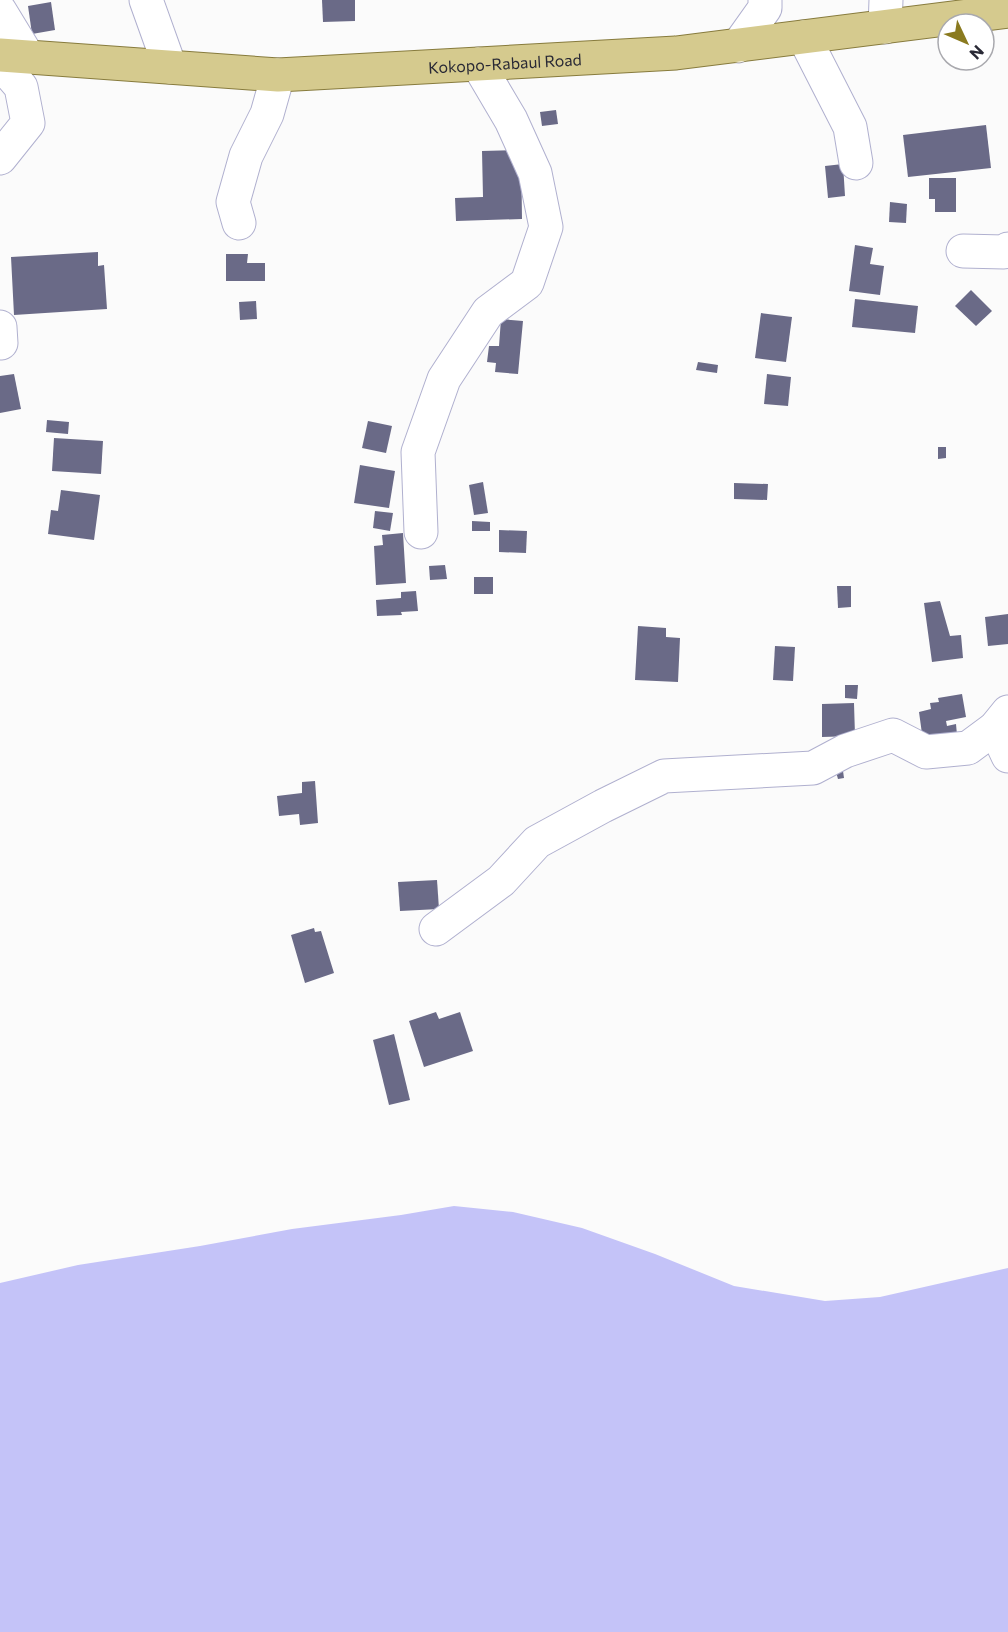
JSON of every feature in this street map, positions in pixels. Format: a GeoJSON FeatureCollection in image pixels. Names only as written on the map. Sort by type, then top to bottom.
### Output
{"type":"FeatureCollection","features":[{"type":"Feature","properties":{"kind":"main road","name":"Kokopo-Rabaul Road"},"geometry":{"type":"LineString","coordinates":[[9,58],[278,75],[676,53],[804,37],[886,13],[1008,11]]}},
{"type":"Feature","properties":{"kind":"street"},"geometry":{"type":"LineString","coordinates":[[146,0],[170,67]]}},
{"type":"Feature","properties":{"kind":"street"},"geometry":{"type":"LineString","coordinates":[[738,45],[765,8],[765,0]]}},
{"type":"Feature","properties":{"kind":"street"},"geometry":{"type":"LineString","coordinates":[[0,11],[9,58],[21,87],[28,123],[0,158]]}},
{"type":"Feature","properties":{"kind":"street"},"geometry":{"type":"LineString","coordinates":[[804,37],[850,127],[856,164]]}},
{"type":"Feature","properties":{"kind":"street"},"geometry":{"type":"LineString","coordinates":[[421,532],[418,452],[444,379],[488,312],[527,283],[546,227],[535,173],[511,120],[478,64]]}},
{"type":"Feature","properties":{"kind":"street"},"geometry":{"type":"LineString","coordinates":[[239,223],[234,202],[246,156],[267,114],[278,75]]}},
{"type":"Feature","properties":{"kind":"street"},"geometry":{"type":"LineString","coordinates":[[963,251],[1004,252],[1008,249]]}},
{"type":"Feature","properties":{"kind":"street"},"geometry":{"type":"LineString","coordinates":[[436,929],[501,881],[537,842],[603,806],[664,777],[813,768],[845,751],[893,735],[926,752],[968,748],[1004,732]]}},
{"type":"Feature","properties":{"kind":"water"},"geometry":{"type":"Polygon","coordinates":[[[454,1206],[513,1212],[582,1228],[734,1286],[825,1301],[880,1297],[1008,1268],[1008,1632],[0,1632],[0,1283],[78,1265],[292,1229],[454,1206]]]}},
{"type":"Feature","properties":{"kind":"building"},"geometry":{"type":"Polygon","coordinates":[[[322,0],[355,0],[355,21],[323,22],[322,0]]]}},
{"type":"Feature","properties":{"kind":"building"},"geometry":{"type":"Polygon","coordinates":[[[51,2],[55,30],[32,34],[28,6],[51,2]]]}},
{"type":"Feature","properties":{"kind":"building"},"geometry":{"type":"Polygon","coordinates":[[[556,110],[558,124],[542,126],[540,112],[556,110]]]}},
{"type":"Feature","properties":{"kind":"building"},"geometry":{"type":"Polygon","coordinates":[[[986,125],[991,168],[908,177],[903,135],[986,125]]]}},
{"type":"Feature","properties":{"kind":"building"},"geometry":{"type":"Polygon","coordinates":[[[521,150],[522,219],[456,221],[455,198],[483,197],[482,151],[521,150]]]}},
{"type":"Feature","properties":{"kind":"building"},"geometry":{"type":"Polygon","coordinates":[[[843,164],[845,196],[828,198],[825,166],[843,164]]]}},
{"type":"Feature","properties":{"kind":"building"},"geometry":{"type":"Polygon","coordinates":[[[929,178],[956,178],[956,212],[935,212],[935,199],[929,199],[929,178]]]}},
{"type":"Feature","properties":{"kind":"building"},"geometry":{"type":"Polygon","coordinates":[[[890,202],[907,204],[906,223],[889,222],[890,202]]]}},
{"type":"Feature","properties":{"kind":"building"},"geometry":{"type":"Polygon","coordinates":[[[855,245],[873,248],[870,264],[884,266],[880,295],[849,291],[855,245]]]}},
{"type":"Feature","properties":{"kind":"building"},"geometry":{"type":"Polygon","coordinates":[[[98,252],[98,266],[104,265],[107,309],[14,315],[11,257],[98,252]]]}},
{"type":"Feature","properties":{"kind":"building"},"geometry":{"type":"Polygon","coordinates":[[[226,254],[248,254],[247,263],[265,263],[265,281],[226,281],[226,254]]]}},
{"type":"Feature","properties":{"kind":"building"},"geometry":{"type":"Polygon","coordinates":[[[971,290],[992,311],[976,326],[955,306],[971,290]]]}},
{"type":"Feature","properties":{"kind":"building"},"geometry":{"type":"Polygon","coordinates":[[[855,299],[918,306],[915,333],[852,327],[855,299]]]}},
{"type":"Feature","properties":{"kind":"building"},"geometry":{"type":"Polygon","coordinates":[[[256,301],[257,319],[240,320],[239,302],[256,301]]]}},
{"type":"Feature","properties":{"kind":"building"},"geometry":{"type":"Polygon","coordinates":[[[761,313],[792,317],[786,362],[755,358],[761,313]]]}},
{"type":"Feature","properties":{"kind":"building"},"geometry":{"type":"Polygon","coordinates":[[[501,319],[523,321],[518,374],[495,372],[496,363],[487,362],[489,346],[499,346],[501,319]]]}},
{"type":"Feature","properties":{"kind":"building"},"geometry":{"type":"Polygon","coordinates":[[[698,362],[718,365],[717,373],[696,370],[698,362]]]}},
{"type":"Feature","properties":{"kind":"building"},"geometry":{"type":"Polygon","coordinates":[[[14,374],[21,409],[0,413],[0,376],[14,374]]]}},
{"type":"Feature","properties":{"kind":"building"},"geometry":{"type":"Polygon","coordinates":[[[767,374],[791,377],[788,406],[764,404],[767,374]]]}},
{"type":"Feature","properties":{"kind":"building"},"geometry":{"type":"Polygon","coordinates":[[[47,420],[69,422],[68,434],[46,432],[47,420]]]}},
{"type":"Feature","properties":{"kind":"building"},"geometry":{"type":"Polygon","coordinates":[[[368,421],[392,426],[386,453],[362,448],[368,421]]]}},
{"type":"Feature","properties":{"kind":"building"},"geometry":{"type":"Polygon","coordinates":[[[54,438],[103,441],[101,474],[52,471],[54,438]]]}},
{"type":"Feature","properties":{"kind":"building"},"geometry":{"type":"Polygon","coordinates":[[[938,447],[946,447],[946,458],[938,459],[938,447]]]}},
{"type":"Feature","properties":{"kind":"building"},"geometry":{"type":"Polygon","coordinates":[[[360,465],[395,471],[389,508],[354,503],[360,465]]]}},
{"type":"Feature","properties":{"kind":"building"},"geometry":{"type":"Polygon","coordinates":[[[483,482],[488,513],[474,515],[469,485],[483,482]]]}},
{"type":"Feature","properties":{"kind":"building"},"geometry":{"type":"Polygon","coordinates":[[[734,483],[768,484],[767,500],[734,499],[734,483]]]}},
{"type":"Feature","properties":{"kind":"building"},"geometry":{"type":"Polygon","coordinates":[[[61,490],[100,495],[94,540],[48,534],[51,510],[58,511],[61,490]]]}},
{"type":"Feature","properties":{"kind":"building"},"geometry":{"type":"Polygon","coordinates":[[[375,511],[393,513],[390,531],[373,528],[375,511]]]}},
{"type":"Feature","properties":{"kind":"building"},"geometry":{"type":"Polygon","coordinates":[[[472,521],[490,522],[490,531],[472,531],[472,521]]]}},
{"type":"Feature","properties":{"kind":"building"},"geometry":{"type":"Polygon","coordinates":[[[499,530],[527,531],[526,553],[499,552],[499,530]]]}},
{"type":"Feature","properties":{"kind":"building"},"geometry":{"type":"Polygon","coordinates":[[[403,533],[406,583],[376,585],[374,546],[383,545],[382,535],[403,533]]]}},
{"type":"Feature","properties":{"kind":"building"},"geometry":{"type":"Polygon","coordinates":[[[445,565],[447,579],[430,580],[429,566],[445,565]]]}},
{"type":"Feature","properties":{"kind":"building"},"geometry":{"type":"Polygon","coordinates":[[[474,577],[493,577],[493,594],[474,594],[474,577]]]}},
{"type":"Feature","properties":{"kind":"building"},"geometry":{"type":"Polygon","coordinates":[[[837,586],[851,586],[851,607],[838,608],[837,586]]]}},
{"type":"Feature","properties":{"kind":"building"},"geometry":{"type":"Polygon","coordinates":[[[416,591],[418,611],[401,612],[402,615],[377,616],[376,600],[401,598],[401,592],[416,591]]]}},
{"type":"Feature","properties":{"kind":"building"},"geometry":{"type":"Polygon","coordinates":[[[940,601],[950,636],[961,635],[963,658],[932,662],[924,603],[940,601]]]}},
{"type":"Feature","properties":{"kind":"building"},"geometry":{"type":"Polygon","coordinates":[[[1008,614],[1008,644],[988,646],[985,617],[1008,614]]]}},
{"type":"Feature","properties":{"kind":"building"},"geometry":{"type":"Polygon","coordinates":[[[638,626],[666,628],[666,637],[680,638],[678,682],[635,680],[638,626]]]}},
{"type":"Feature","properties":{"kind":"building"},"geometry":{"type":"Polygon","coordinates":[[[775,646],[795,647],[793,681],[773,680],[775,646]]]}},
{"type":"Feature","properties":{"kind":"building"},"geometry":{"type":"Polygon","coordinates":[[[845,685],[858,685],[857,699],[845,698],[845,685]]]}},
{"type":"Feature","properties":{"kind":"building"},"geometry":{"type":"Polygon","coordinates":[[[962,694],[966,717],[946,721],[947,726],[956,724],[957,735],[923,741],[919,712],[931,709],[930,703],[939,702],[938,698],[962,694]]]}},
{"type":"Feature","properties":{"kind":"building"},"geometry":{"type":"Polygon","coordinates":[[[854,703],[855,736],[822,737],[822,704],[854,703]]]}},
{"type":"Feature","properties":{"kind":"building"},"geometry":{"type":"Polygon","coordinates":[[[843,771],[844,778],[838,779],[836,772],[843,771]]]}},
{"type":"Feature","properties":{"kind":"building"},"geometry":{"type":"Polygon","coordinates":[[[315,781],[318,823],[300,825],[299,814],[279,816],[277,796],[302,793],[302,782],[315,781]]]}},
{"type":"Feature","properties":{"kind":"building"},"geometry":{"type":"Polygon","coordinates":[[[437,880],[439,909],[400,911],[398,882],[437,880]]]}},
{"type":"Feature","properties":{"kind":"building"},"geometry":{"type":"Polygon","coordinates":[[[314,928],[315,932],[321,931],[334,973],[305,983],[291,935],[314,928]]]}},
{"type":"Feature","properties":{"kind":"building"},"geometry":{"type":"Polygon","coordinates":[[[436,1012],[439,1019],[460,1012],[473,1051],[424,1067],[409,1021],[436,1012]]]}},
{"type":"Feature","properties":{"kind":"building"},"geometry":{"type":"Polygon","coordinates":[[[394,1034],[410,1100],[389,1105],[373,1040],[394,1034]]]}}]}
